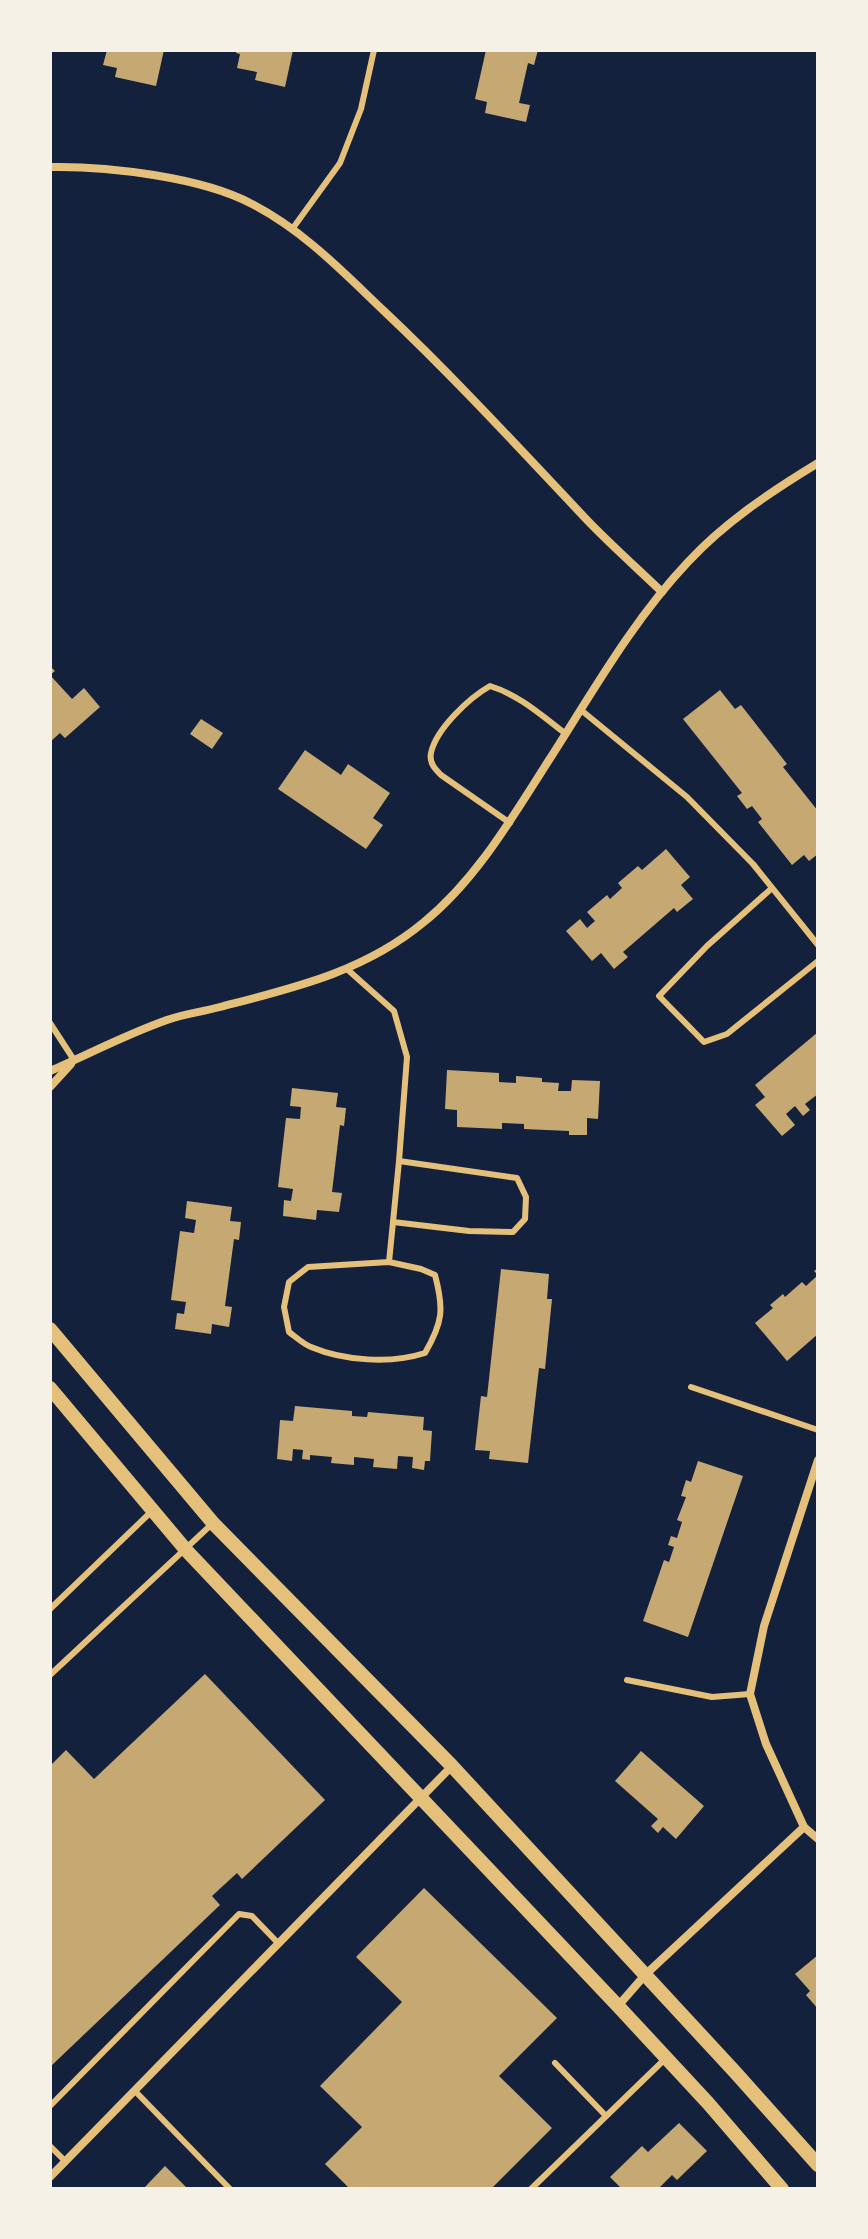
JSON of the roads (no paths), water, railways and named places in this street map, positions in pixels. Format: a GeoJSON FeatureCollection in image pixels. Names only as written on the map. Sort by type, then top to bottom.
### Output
{"type":"FeatureCollection","features":[{"type":"Feature","properties":{"kind":"street"},"geometry":{"type":"LineString","coordinates":[[50,167],[122,171],[195,184],[249,202],[293,228],[332,260],[439,362],[589,522],[662,592]]}},
{"type":"Feature","properties":{"kind":"street"},"geometry":{"type":"LineString","coordinates":[[50,1071],[168,1019],[313,983],[348,970],[386,951],[426,921],[466,879],[510,823],[581,710],[662,592],[689,561],[732,522],[818,463]]}},
{"type":"Feature","properties":{"kind":"street"},"geometry":{"type":"LineString","coordinates":[[50,1087],[74,1060]]}},
{"type":"Feature","properties":{"kind":"street"},"geometry":{"type":"LineString","coordinates":[[50,1329],[213,1523],[452,1766],[818,2165]]}},
{"type":"Feature","properties":{"kind":"street"},"geometry":{"type":"LineString","coordinates":[[50,1388],[186,1550],[618,2006],[782,2189]]}},
{"type":"Feature","properties":{"kind":"street"},"geometry":{"type":"LineString","coordinates":[[818,1460],[764,1626],[750,1694],[766,1744],[804,1827],[818,1839]]}},
{"type":"Feature","properties":{"kind":"street"},"geometry":{"type":"LineString","coordinates":[[50,2177],[452,1766]]}},
{"type":"Feature","properties":{"kind":"street"},"geometry":{"type":"LineString","coordinates":[[618,2006],[645,1975],[804,1827]]}},
{"type":"Feature","properties":{"kind":"lane"},"geometry":{"type":"LineString","coordinates":[[293,228],[340,163],[361,109],[374,50]]}},
{"type":"Feature","properties":{"kind":"lane"},"geometry":{"type":"LineString","coordinates":[[510,823],[441,775],[432,765],[431,753],[444,728],[460,708],[490,686],[524,701],[566,734]]}},
{"type":"Feature","properties":{"kind":"lane"},"geometry":{"type":"LineString","coordinates":[[581,710],[687,797],[753,864],[818,945]]}},
{"type":"Feature","properties":{"kind":"lane"},"geometry":{"type":"LineString","coordinates":[[772,888],[707,946],[659,996],[704,1042],[727,1034],[818,961]]}},
{"type":"Feature","properties":{"kind":"lane"},"geometry":{"type":"LineString","coordinates":[[348,970],[394,1011],[407,1057],[389,1262]]}},
{"type":"Feature","properties":{"kind":"lane"},"geometry":{"type":"LineString","coordinates":[[50,1023],[74,1060]]}},
{"type":"Feature","properties":{"kind":"lane"},"geometry":{"type":"LineString","coordinates":[[393,1222],[469,1231],[513,1232],[525,1219],[526,1197],[517,1178],[399,1161]]}},
{"type":"Feature","properties":{"kind":"lane"},"geometry":{"type":"LineString","coordinates":[[389,1262],[435,1275],[442,1302],[437,1331],[425,1353],[409,1358],[343,1355],[309,1346],[289,1332],[284,1307],[289,1282],[308,1267],[389,1262]]}},
{"type":"Feature","properties":{"kind":"lane"},"geometry":{"type":"LineString","coordinates":[[691,1387],[818,1430]]}},
{"type":"Feature","properties":{"kind":"lane"},"geometry":{"type":"LineString","coordinates":[[50,1609],[152,1511]]}},
{"type":"Feature","properties":{"kind":"lane"},"geometry":{"type":"LineString","coordinates":[[50,1675],[213,1523]]}},
{"type":"Feature","properties":{"kind":"lane"},"geometry":{"type":"LineString","coordinates":[[627,1680],[712,1697],[750,1694]]}},
{"type":"Feature","properties":{"kind":"lane"},"geometry":{"type":"LineString","coordinates":[[50,2106],[239,1914],[252,1916],[279,1944]]}},
{"type":"Feature","properties":{"kind":"lane"},"geometry":{"type":"LineString","coordinates":[[531,2189],[666,2058]]}},
{"type":"Feature","properties":{"kind":"lane"},"geometry":{"type":"LineString","coordinates":[[555,2063],[606,2116]]}},
{"type":"Feature","properties":{"kind":"lane"},"geometry":{"type":"LineString","coordinates":[[135,2091],[230,2189]]}},
{"type":"Feature","properties":{"kind":"lane"},"geometry":{"type":"LineString","coordinates":[[50,2146],[65,2161]]}}]}
